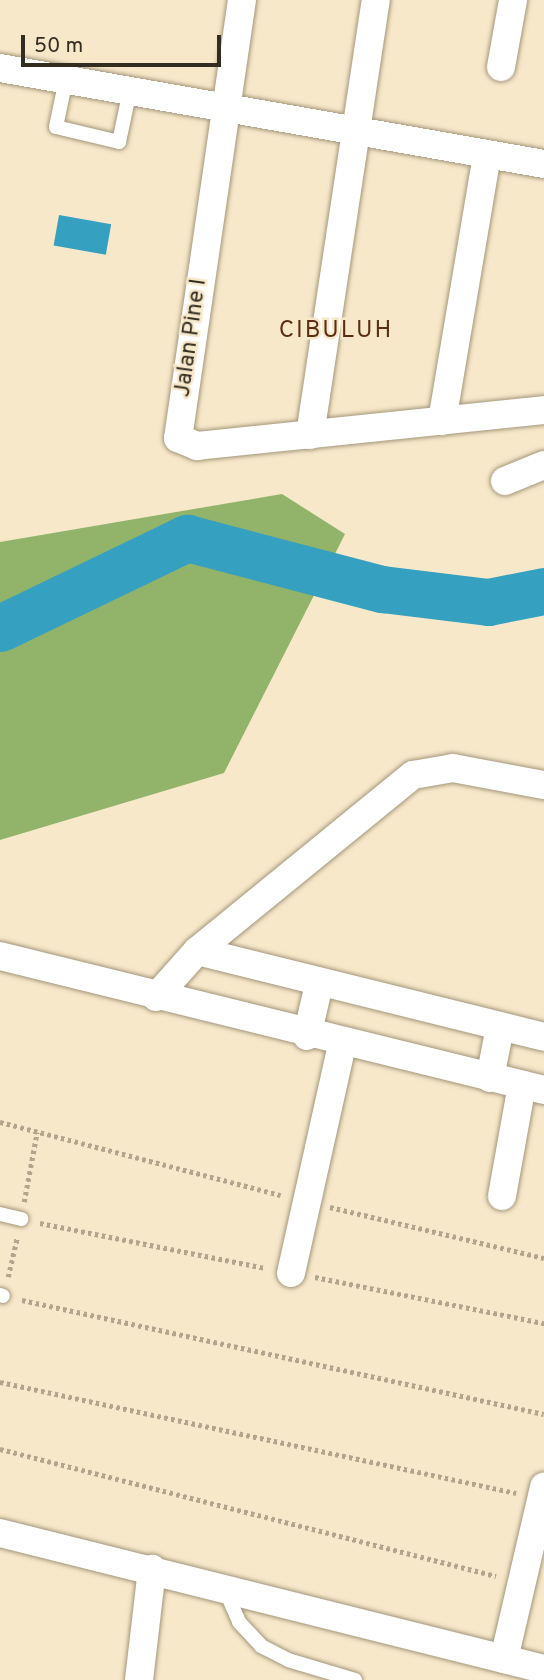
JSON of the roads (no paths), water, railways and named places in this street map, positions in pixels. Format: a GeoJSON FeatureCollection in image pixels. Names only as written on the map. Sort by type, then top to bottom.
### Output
{"type":"FeatureCollection","features":[{"type":"Feature","properties":{"kind":"street"},"geometry":{"type":"LineString","coordinates":[[225,107],[242,0]]}},
{"type":"Feature","properties":{"kind":"street"},"geometry":{"type":"LineString","coordinates":[[376,0],[310,435],[544,410]]}},
{"type":"Feature","properties":{"kind":"street"},"geometry":{"type":"LineString","coordinates":[[501,67],[513,0]]}},
{"type":"Feature","properties":{"kind":"street"},"geometry":{"type":"LineString","coordinates":[[0,68],[544,164]]}},
{"type":"Feature","properties":{"kind":"street","name":"Jalan Pine I"},"geometry":{"type":"LineString","coordinates":[[225,107],[178,438],[197,446],[310,435]]}},
{"type":"Feature","properties":{"kind":"street"},"geometry":{"type":"LineString","coordinates":[[442,421],[487,155]]}},
{"type":"Feature","properties":{"kind":"street"},"geometry":{"type":"LineString","coordinates":[[505,481],[544,465]]}},
{"type":"Feature","properties":{"kind":"street"},"geometry":{"type":"LineString","coordinates":[[156,997],[197,951],[413,775],[453,768],[544,785]]}},
{"type":"Feature","properties":{"kind":"street"},"geometry":{"type":"LineString","coordinates":[[197,951],[319,984],[544,1037]]}},
{"type":"Feature","properties":{"kind":"street"},"geometry":{"type":"LineString","coordinates":[[0,957],[307,1036],[533,1088],[502,1196]]}},
{"type":"Feature","properties":{"kind":"street"},"geometry":{"type":"LineString","coordinates":[[307,1036],[319,984]]}},
{"type":"Feature","properties":{"kind":"street"},"geometry":{"type":"LineString","coordinates":[[490,1078],[500,1027]]}},
{"type":"Feature","properties":{"kind":"street"},"geometry":{"type":"LineString","coordinates":[[291,1273],[342,1044]]}},
{"type":"Feature","properties":{"kind":"street"},"geometry":{"type":"LineString","coordinates":[[504,1659],[543,1493]]}},
{"type":"Feature","properties":{"kind":"street"},"geometry":{"type":"LineString","coordinates":[[0,1533],[544,1669]]}},
{"type":"Feature","properties":{"kind":"street"},"geometry":{"type":"LineString","coordinates":[[139,1680],[152,1569]]}},
{"type":"Feature","properties":{"kind":"lane"},"geometry":{"type":"LineString","coordinates":[[66,79],[56,127],[119,142],[130,90]]}},
{"type":"Feature","properties":{"kind":"lane"},"geometry":{"type":"LineString","coordinates":[[0,1213],[21,1219]]}},
{"type":"Feature","properties":{"kind":"lane"},"geometry":{"type":"LineString","coordinates":[[224,1588],[239,1622],[261,1646],[355,1680]]}},
{"type":"Feature","properties":{"kind":"water"},"geometry":{"type":"Polygon","coordinates":[[[59,215],[111,224],[106,255],[54,246],[59,215]]]}},
{"type":"Feature","properties":{"kind":"waterway"},"geometry":{"type":"LineString","coordinates":[[0,628],[187,538],[382,589],[488,602],[544,591]]}},
{"type":"Feature","properties":{"kind":"district","name":"CIBULUH"},"geometry":{"type":"Point","coordinates":[336,332]}}]}
